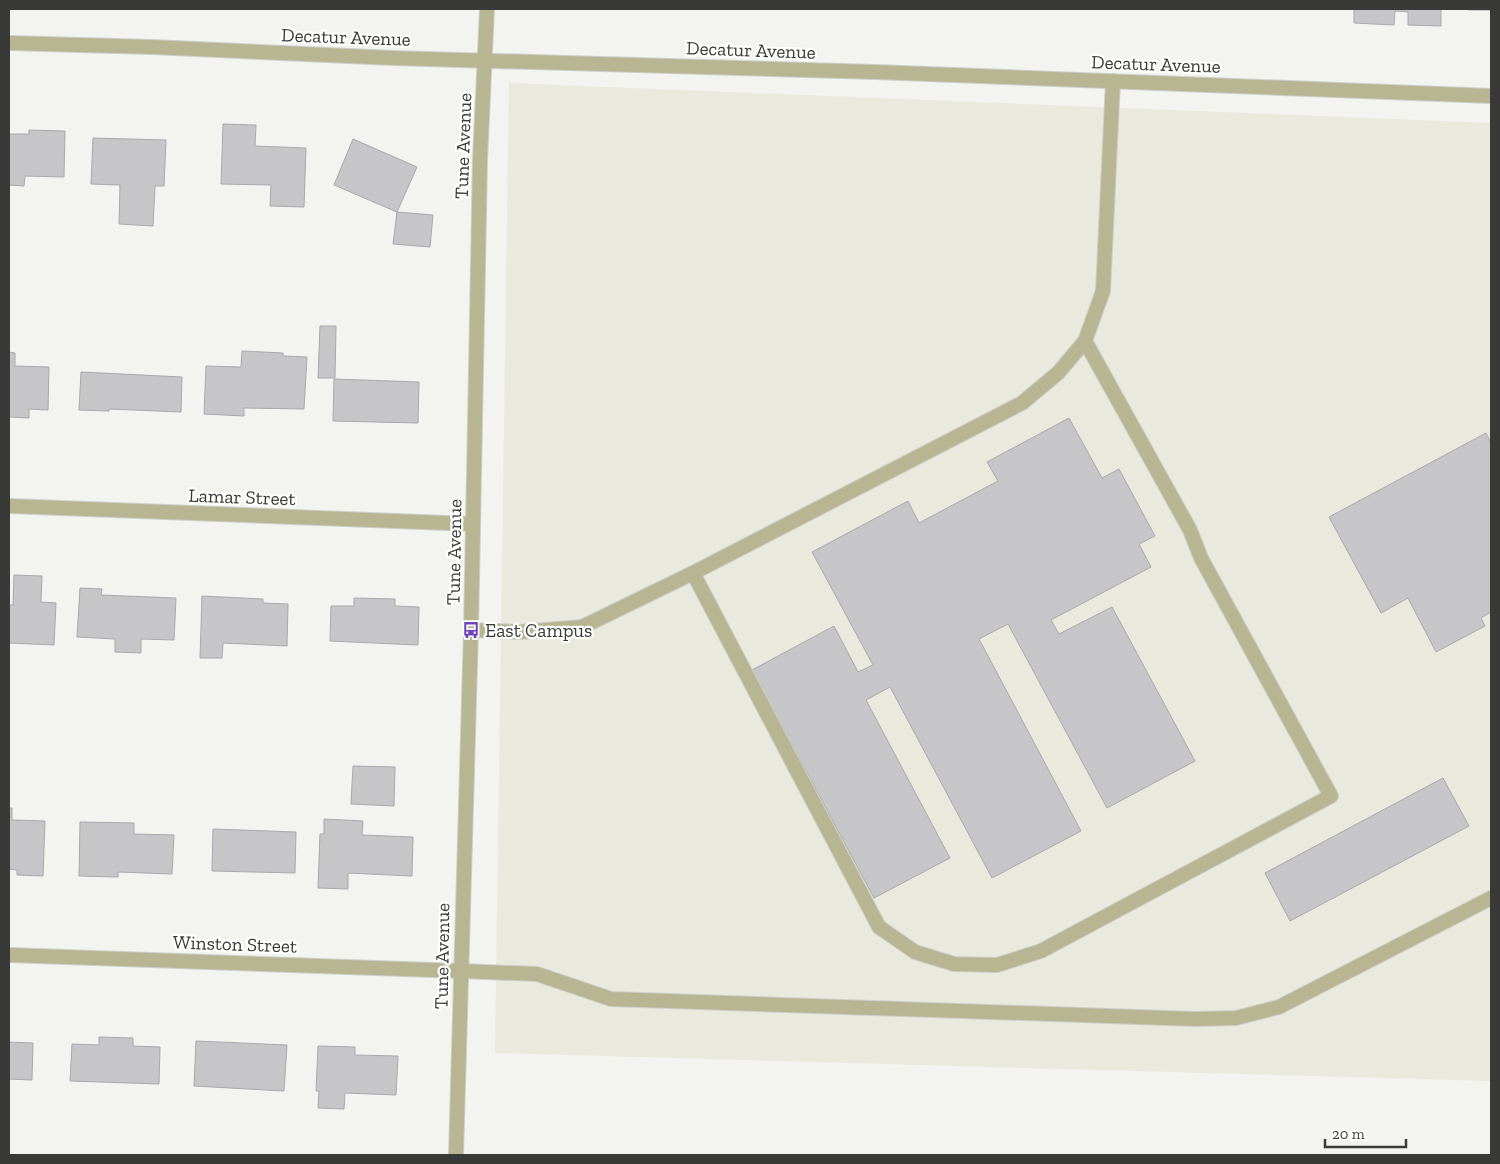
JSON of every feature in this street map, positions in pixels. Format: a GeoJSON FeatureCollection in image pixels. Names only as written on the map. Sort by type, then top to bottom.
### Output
{"type":"FeatureCollection","features":[{"type":"Feature","properties":{"kind":"street","name":"Tune Avenue"},"geometry":{"type":"LineString","coordinates":[[456,1155],[471,630],[480,160],[487,9]]}},
{"type":"Feature","properties":{"kind":"street","name":"Decatur Avenue"},"geometry":{"type":"LineString","coordinates":[[9,44],[152,47],[393,58],[1113,81],[1491,96]]}},
{"type":"Feature","properties":{"kind":"street"},"geometry":{"type":"LineString","coordinates":[[471,630],[520,632],[582,627],[693,573],[1022,402],[1058,373],[1085,341],[1103,291],[1113,81]]}},
{"type":"Feature","properties":{"kind":"street"},"geometry":{"type":"LineString","coordinates":[[693,573],[879,927],[915,952],[954,964],[997,965],[1041,952],[1331,796],[1201,558],[1190,530],[1085,341]]}},
{"type":"Feature","properties":{"kind":"street","name":"Lamar Street"},"geometry":{"type":"LineString","coordinates":[[9,506],[473,524]]}},
{"type":"Feature","properties":{"kind":"street","name":"Winston Street"},"geometry":{"type":"LineString","coordinates":[[9,955],[537,974],[610,999],[1195,1019],[1236,1018],[1279,1007],[1491,898]]}},
{"type":"Feature","properties":{"kind":"shaded area"},"geometry":{"type":"Polygon","coordinates":[[[509,83],[1491,123],[1491,1081],[495,1053],[509,83]]]}},
{"type":"Feature","properties":{"kind":"building"},"geometry":{"type":"Polygon","coordinates":[[[1354,9],[1441,9],[1441,26],[1408,25],[1408,12],[1395,11],[1394,25],[1354,23],[1354,9]]]}},
{"type":"Feature","properties":{"kind":"building"},"geometry":{"type":"Polygon","coordinates":[[[1491,9],[1491,10],[1468,10],[1491,9]]]}},
{"type":"Feature","properties":{"kind":"building"},"geometry":{"type":"Polygon","coordinates":[[[223,124],[256,125],[255,146],[306,148],[304,207],[270,206],[271,185],[221,184],[223,124]]]}},
{"type":"Feature","properties":{"kind":"building"},"geometry":{"type":"Polygon","coordinates":[[[29,130],[65,131],[64,177],[25,176],[24,186],[9,185],[9,134],[29,134],[29,130]]]}},
{"type":"Feature","properties":{"kind":"building"},"geometry":{"type":"Polygon","coordinates":[[[93,138],[166,140],[164,186],[155,186],[153,226],[119,224],[120,185],[91,184],[93,138]]]}},
{"type":"Feature","properties":{"kind":"building"},"geometry":{"type":"Polygon","coordinates":[[[353,139],[417,167],[397,212],[334,185],[353,139]]]}},
{"type":"Feature","properties":{"kind":"building"},"geometry":{"type":"Polygon","coordinates":[[[397,212],[433,215],[430,247],[393,244],[397,212]]]}},
{"type":"Feature","properties":{"kind":"building"},"geometry":{"type":"Polygon","coordinates":[[[320,326],[336,326],[335,378],[318,378],[320,326]]]}},
{"type":"Feature","properties":{"kind":"building"},"geometry":{"type":"Polygon","coordinates":[[[242,351],[283,353],[283,356],[307,357],[304,409],[244,408],[244,416],[204,414],[206,366],[241,367],[242,351]]]}},
{"type":"Feature","properties":{"kind":"building"},"geometry":{"type":"Polygon","coordinates":[[[9,352],[15,353],[15,366],[49,367],[48,410],[29,409],[29,418],[9,417],[9,352]]]}},
{"type":"Feature","properties":{"kind":"building"},"geometry":{"type":"Polygon","coordinates":[[[81,372],[182,377],[181,412],[109,409],[109,411],[79,410],[81,372]]]}},
{"type":"Feature","properties":{"kind":"building"},"geometry":{"type":"Polygon","coordinates":[[[334,379],[419,382],[418,423],[333,421],[334,379]]]}},
{"type":"Feature","properties":{"kind":"building"},"geometry":{"type":"Polygon","coordinates":[[[1069,418],[1102,478],[1119,469],[1155,536],[1139,544],[1151,567],[1051,620],[1059,634],[1112,607],[1195,761],[1107,808],[1008,624],[979,639],[1081,831],[992,878],[890,687],[866,700],[950,858],[874,898],[752,670],[834,626],[858,672],[873,665],[812,552],[908,501],[919,523],[998,481],[987,462],[1069,418]]]}},
{"type":"Feature","properties":{"kind":"building"},"geometry":{"type":"Polygon","coordinates":[[[1486,433],[1491,443],[1491,612],[1481,618],[1485,626],[1436,652],[1408,598],[1381,613],[1329,517],[1486,433]]]}},
{"type":"Feature","properties":{"kind":"building"},"geometry":{"type":"Polygon","coordinates":[[[14,575],[42,576],[41,602],[56,603],[54,645],[9,643],[9,605],[13,605],[14,575]]]}},
{"type":"Feature","properties":{"kind":"building"},"geometry":{"type":"Polygon","coordinates":[[[80,588],[102,589],[101,595],[176,598],[174,640],[141,639],[141,653],[115,652],[115,639],[77,637],[80,588]]]}},
{"type":"Feature","properties":{"kind":"building"},"geometry":{"type":"Polygon","coordinates":[[[202,596],[263,599],[263,603],[288,604],[287,646],[223,643],[222,658],[200,658],[202,596]]]}},
{"type":"Feature","properties":{"kind":"building"},"geometry":{"type":"Polygon","coordinates":[[[354,598],[395,599],[395,606],[419,607],[418,645],[330,641],[331,606],[354,606],[354,598]]]}},
{"type":"Feature","properties":{"kind":"building"},"geometry":{"type":"Polygon","coordinates":[[[353,766],[395,767],[394,806],[351,804],[353,766]]]}},
{"type":"Feature","properties":{"kind":"building"},"geometry":{"type":"Polygon","coordinates":[[[1443,778],[1469,826],[1290,921],[1265,873],[1443,778]]]}},
{"type":"Feature","properties":{"kind":"building"},"geometry":{"type":"Polygon","coordinates":[[[9,808],[12,808],[12,820],[45,821],[43,876],[17,875],[17,870],[9,869],[9,808]]]}},
{"type":"Feature","properties":{"kind":"building"},"geometry":{"type":"Polygon","coordinates":[[[324,819],[363,821],[362,835],[413,837],[412,876],[348,873],[348,889],[318,888],[320,834],[324,834],[324,819]]]}},
{"type":"Feature","properties":{"kind":"building"},"geometry":{"type":"Polygon","coordinates":[[[80,822],[134,823],[134,834],[174,835],[172,874],[118,872],[118,877],[79,876],[80,822]]]}},
{"type":"Feature","properties":{"kind":"building"},"geometry":{"type":"Polygon","coordinates":[[[213,829],[296,832],[295,873],[212,871],[213,829]]]}},
{"type":"Feature","properties":{"kind":"building"},"geometry":{"type":"Polygon","coordinates":[[[99,1037],[133,1038],[133,1046],[160,1047],[159,1084],[70,1081],[72,1044],[99,1045],[99,1037]]]}},
{"type":"Feature","properties":{"kind":"building"},"geometry":{"type":"Polygon","coordinates":[[[196,1041],[287,1045],[284,1091],[194,1086],[196,1041]]]}},
{"type":"Feature","properties":{"kind":"building"},"geometry":{"type":"Polygon","coordinates":[[[9,1042],[33,1043],[32,1080],[9,1079],[9,1042]]]}},
{"type":"Feature","properties":{"kind":"building"},"geometry":{"type":"Polygon","coordinates":[[[318,1046],[355,1047],[355,1055],[398,1056],[396,1095],[345,1093],[344,1109],[318,1108],[319,1091],[316,1091],[318,1046]]]}},
{"type":"Feature","properties":{"kind":"place","name":"East Campus"},"geometry":{"type":"Point","coordinates":[471,630]}}]}
